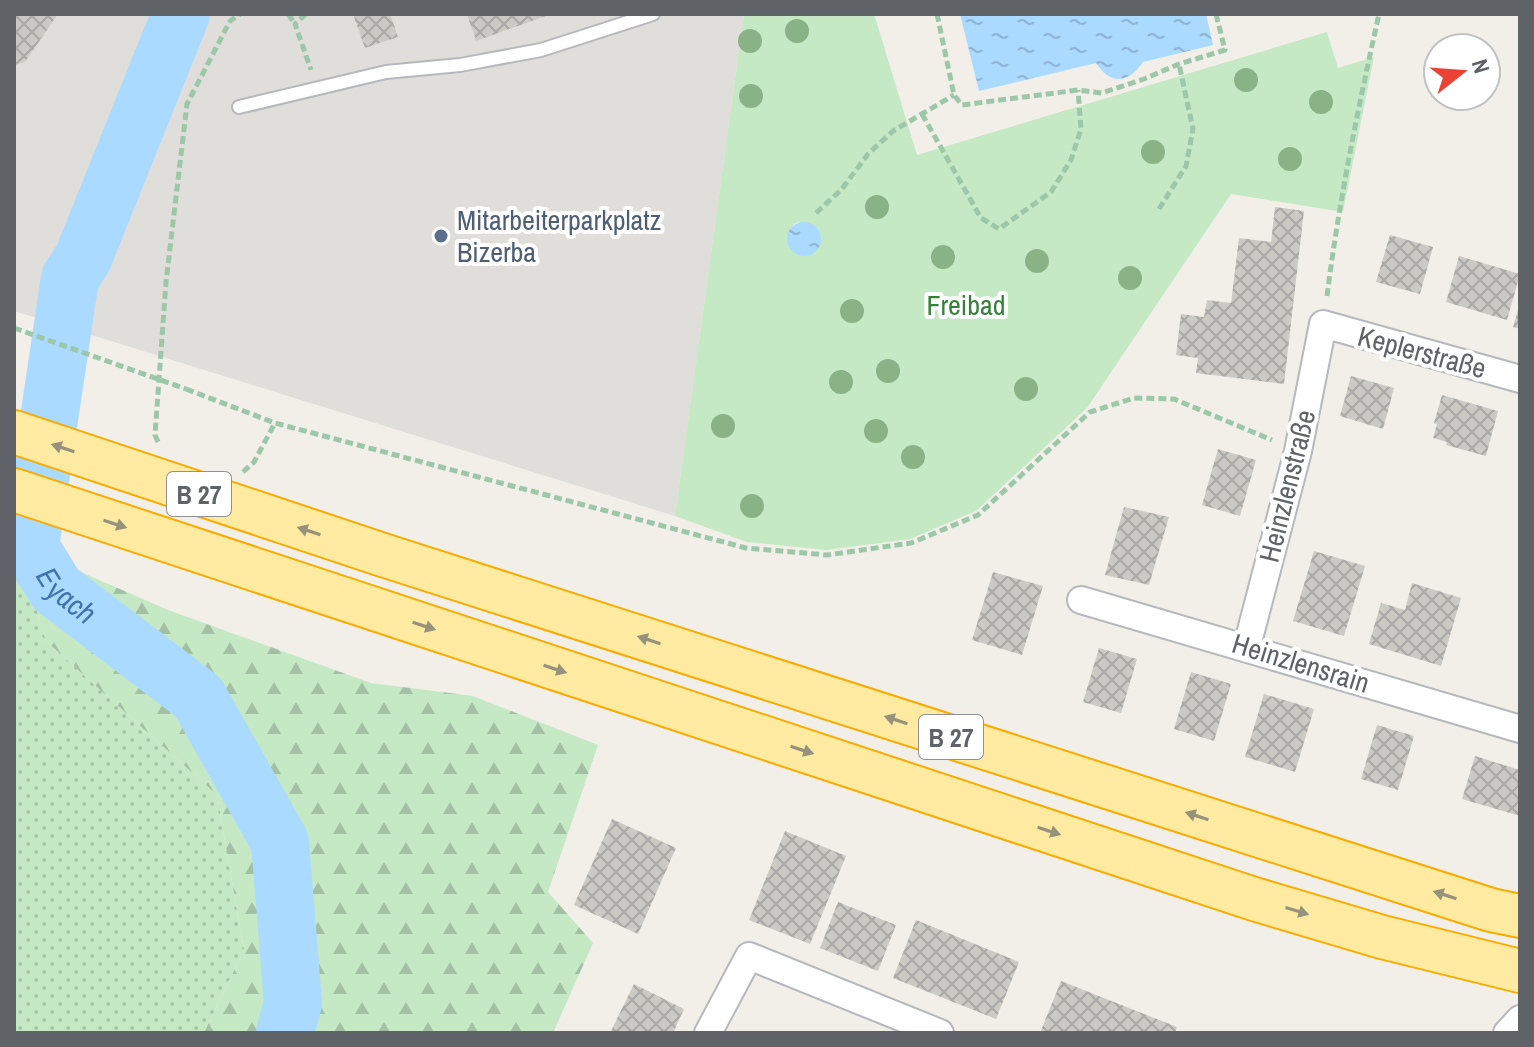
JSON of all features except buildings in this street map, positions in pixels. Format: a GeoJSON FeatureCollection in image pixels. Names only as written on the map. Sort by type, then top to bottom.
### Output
{"type":"FeatureCollection","features":[{"type":"Feature","properties":{"kind":"highway","name":"B 27"},"geometry":{"type":"LineString","coordinates":[[14,432],[383,555],[1461,901],[1520,916]]}},
{"type":"Feature","properties":{"kind":"highway","name":"B 27"},"geometry":{"type":"LineString","coordinates":[[14,490],[1254,899],[1382,937],[1520,971]]}},
{"type":"Feature","properties":{"kind":"street","name":"Keplerstraße"},"geometry":{"type":"LineString","coordinates":[[1323,324],[1520,379]]}},
{"type":"Feature","properties":{"kind":"street","name":"Heinzlenstraße"},"geometry":{"type":"LineString","coordinates":[[1247,646],[1298,451],[1323,324]]}},
{"type":"Feature","properties":{"kind":"street","name":"Heinzlensrain"},"geometry":{"type":"LineString","coordinates":[[1081,600],[1247,646],[1520,729]]}},
{"type":"Feature","properties":{"kind":"street"},"geometry":{"type":"LineString","coordinates":[[708,1033],[749,956],[940,1033]]}},
{"type":"Feature","properties":{"kind":"street"},"geometry":{"type":"LineString","coordinates":[[1507,1033],[1520,1019]]}},
{"type":"Feature","properties":{"kind":"lane"},"geometry":{"type":"LineString","coordinates":[[239,107],[386,72],[460,65],[541,50],[653,14]]}},
{"type":"Feature","properties":{"kind":"path"},"geometry":{"type":"LineString","coordinates":[[160,447],[155,435],[166,282],[187,104],[230,21],[240,14]]}},
{"type":"Feature","properties":{"kind":"path"},"geometry":{"type":"LineString","coordinates":[[288,14],[295,24],[317,87]]}},
{"type":"Feature","properties":{"kind":"path"},"geometry":{"type":"LineString","coordinates":[[295,24],[306,14]]}},
{"type":"Feature","properties":{"kind":"path"},"geometry":{"type":"LineString","coordinates":[[937,14],[954,95],[962,105],[1078,90],[1102,93],[1225,50],[1216,14]]}},
{"type":"Feature","properties":{"kind":"path"},"geometry":{"type":"LineString","coordinates":[[1323,324],[1335,226],[1354,122],[1379,14]]}},
{"type":"Feature","properties":{"kind":"path"},"geometry":{"type":"LineString","coordinates":[[1159,209],[1186,166],[1193,129],[1179,64]]}},
{"type":"Feature","properties":{"kind":"path"},"geometry":{"type":"LineString","coordinates":[[922,114],[981,218],[999,229],[1051,192],[1071,160],[1081,129],[1078,90]]}},
{"type":"Feature","properties":{"kind":"path"},"geometry":{"type":"LineString","coordinates":[[816,213],[841,190],[868,154],[893,131],[954,95]]}},
{"type":"Feature","properties":{"kind":"path"},"geometry":{"type":"LineString","coordinates":[[14,328],[275,423],[746,548],[827,555],[911,543],[978,515],[1090,412],[1134,398],[1174,399],[1298,451]]}},
{"type":"Feature","properties":{"kind":"path"},"geometry":{"type":"LineString","coordinates":[[235,479],[254,462],[275,423]]}},
{"type":"Feature","properties":{"kind":"shaded area","name":"Mitarbeiterparkplatz Bizerba"},"geometry":{"type":"Polygon","coordinates":[[[14,14],[744,14],[675,516],[14,311],[14,14]]]}},
{"type":"Feature","properties":{"kind":"green space","name":"Freibad"},"geometry":{"type":"Polygon","coordinates":[[[744,14],[874,14],[917,155],[1327,32],[1338,68],[1374,57],[1343,212],[1231,194],[1087,408],[976,511],[910,539],[827,550],[747,542],[675,516],[744,14]],[[798,222],[793,225],[788,235],[807,256],[820,245],[798,222]]]}},
{"type":"Feature","properties":{"kind":"green space"},"geometry":{"type":"Polygon","coordinates":[[[14,543],[17,544],[46,641],[217,795],[244,950],[204,1033],[14,1033],[14,543]]]}},
{"type":"Feature","properties":{"kind":"green space"},"geometry":{"type":"Polygon","coordinates":[[[17,544],[168,610],[371,683],[473,696],[598,745],[548,892],[593,943],[553,1033],[204,1033],[244,950],[217,795],[46,641],[17,544]]]}},
{"type":"Feature","properties":{"kind":"water"},"geometry":{"type":"Polygon","coordinates":[[[960,14],[1206,14],[1213,45],[1143,62],[1125,78],[1107,75],[1096,63],[979,91],[960,14]]]}},
{"type":"Feature","properties":{"kind":"water"},"geometry":{"type":"Polygon","coordinates":[[[804,222],[816,227],[821,239],[816,251],[804,256],[792,251],[787,239],[792,227],[804,222]]]}},
{"type":"Feature","properties":{"kind":"waterway","name":"Eyach"},"geometry":{"type":"LineString","coordinates":[[181,14],[83,258],[70,278],[30,547],[56,589],[198,697],[280,842],[293,1003],[285,1033]]}},
{"type":"Feature","properties":{"kind":"place","name":"Mitarbeiterparkplatz Bizerba"},"geometry":{"type":"Point","coordinates":[441,236]}}]}
